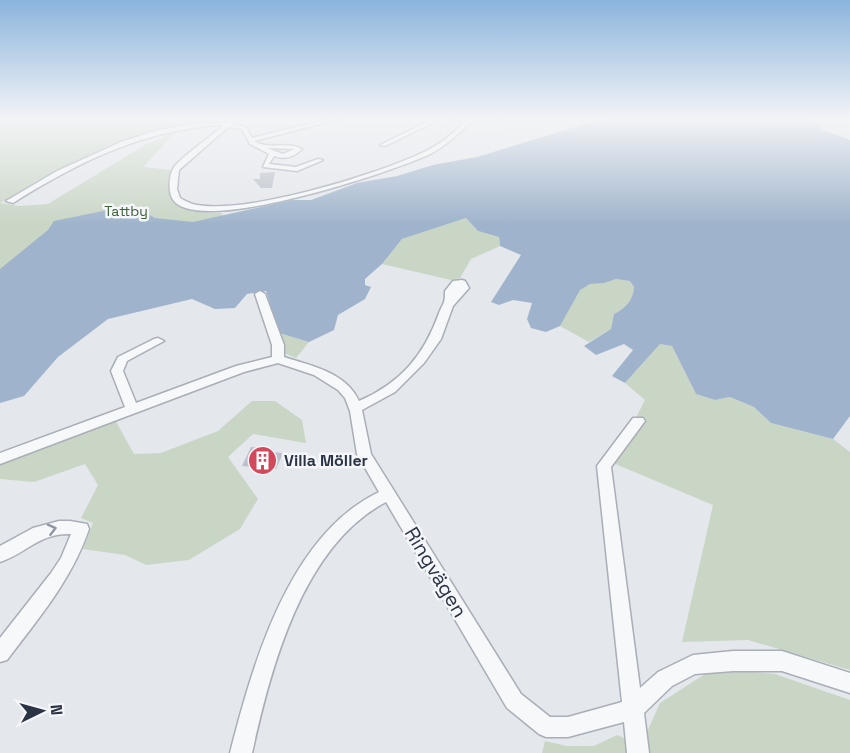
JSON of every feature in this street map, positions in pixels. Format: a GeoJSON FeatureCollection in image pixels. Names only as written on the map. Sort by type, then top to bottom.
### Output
{"type":"FeatureCollection","features":[{"type":"Feature","properties":{"kind":"street"},"geometry":{"type":"LineString","coordinates":[[10,201],[46,178],[99,153]]}},
{"type":"Feature","properties":{"kind":"street"},"geometry":{"type":"LineString","coordinates":[[193,153],[177,169],[173,180],[174,194],[183,204],[201,209],[228,209],[327,188],[426,153]]}},
{"type":"Feature","properties":{"kind":"street"},"geometry":{"type":"LineString","coordinates":[[268,153],[286,156],[291,153]]}},
{"type":"Feature","properties":{"kind":"street"},"geometry":{"type":"LineString","coordinates":[[271,155],[265,165],[293,170],[320,160]]}},
{"type":"Feature","properties":{"kind":"street"},"geometry":{"type":"LineString","coordinates":[[0,459],[240,369],[278,358],[278,345],[260,294]]}},
{"type":"Feature","properties":{"kind":"street"},"geometry":{"type":"LineString","coordinates":[[355,408],[381,395],[417,364],[435,339],[450,298]]}},
{"type":"Feature","properties":{"kind":"street"},"geometry":{"type":"LineString","coordinates":[[133,410],[117,371],[122,359],[158,341]]}},
{"type":"Feature","properties":{"kind":"street","name":"Ringvägen"},"geometry":{"type":"LineString","coordinates":[[278,358],[330,376],[343,386],[361,425],[364,454],[514,701],[546,727],[568,727],[633,709],[665,679],[693,665],[733,661],[782,661],[850,683]]}},
{"type":"Feature","properties":{"kind":"street"},"geometry":{"type":"LineString","coordinates":[[638,421],[604,465],[638,753]]}},
{"type":"Feature","properties":{"kind":"street"},"geometry":{"type":"LineString","coordinates":[[240,753],[253,700],[291,598],[320,554],[350,517],[389,494]]}},
{"type":"Feature","properties":{"kind":"street"},"geometry":{"type":"LineString","coordinates":[[0,555],[39,532],[67,525],[81,528],[76,548],[55,581],[0,653]]}},
{"type":"Feature","properties":{"kind":"green space"},"geometry":{"type":"Polygon","coordinates":[[[0,153],[94,153],[42,178],[0,203],[0,153]]]}},
{"type":"Feature","properties":{"kind":"green space","name":"Tattby"},"geometry":{"type":"Polygon","coordinates":[[[132,153],[156,153],[143,167],[171,170],[168,188],[173,201],[178,206],[191,211],[221,213],[224,216],[0,349],[0,203],[19,206],[48,204],[132,153]]]}},
{"type":"Feature","properties":{"kind":"green space"},"geometry":{"type":"Polygon","coordinates":[[[466,218],[478,231],[499,237],[500,246],[471,259],[460,278],[451,280],[382,264],[402,239],[466,218]]]}},
{"type":"Feature","properties":{"kind":"green space"},"geometry":{"type":"Polygon","coordinates":[[[616,279],[630,281],[634,287],[628,303],[614,314],[611,329],[589,342],[560,326],[574,298],[582,288],[590,284],[616,279]]]}},
{"type":"Feature","properties":{"kind":"green space"},"geometry":{"type":"Polygon","coordinates":[[[279,333],[309,342],[296,358],[284,353],[279,333]]]}},
{"type":"Feature","properties":{"kind":"green space"},"geometry":{"type":"Polygon","coordinates":[[[660,344],[672,346],[696,394],[715,400],[730,397],[754,407],[771,423],[833,439],[850,452],[850,670],[748,640],[682,642],[713,505],[613,463],[645,400],[625,383],[660,344]]]}},
{"type":"Feature","properties":{"kind":"green space"},"geometry":{"type":"Polygon","coordinates":[[[252,401],[275,401],[302,420],[306,443],[253,434],[228,457],[258,499],[240,529],[189,560],[146,565],[125,555],[83,549],[93,523],[81,518],[98,485],[85,464],[34,482],[0,479],[0,463],[115,420],[134,454],[161,453],[218,431],[252,401]]]}},
{"type":"Feature","properties":{"kind":"green space"},"geometry":{"type":"Polygon","coordinates":[[[741,671],[775,674],[850,700],[850,753],[649,753],[647,732],[660,703],[705,674],[741,671]]]}},
{"type":"Feature","properties":{"kind":"green space"},"geometry":{"type":"Polygon","coordinates":[[[617,735],[624,738],[628,753],[542,753],[545,741],[567,746],[594,746],[617,735]]]}},
{"type":"Feature","properties":{"kind":"water"},"geometry":{"type":"Polygon","coordinates":[[[490,153],[850,153],[850,416],[833,439],[771,423],[754,407],[730,397],[715,400],[696,394],[672,346],[660,344],[625,383],[612,376],[633,350],[624,344],[596,355],[584,346],[611,329],[614,314],[625,306],[632,296],[634,287],[630,281],[616,279],[590,284],[580,290],[560,326],[546,332],[531,328],[527,319],[532,303],[513,300],[499,305],[491,302],[521,255],[500,246],[499,237],[478,231],[466,218],[402,239],[382,264],[365,279],[365,285],[371,287],[365,299],[338,315],[334,330],[309,342],[279,333],[266,291],[247,294],[235,308],[215,309],[192,299],[108,319],[58,357],[24,396],[0,403],[0,269],[48,230],[54,221],[132,205],[155,218],[193,222],[292,200],[311,200],[357,183],[490,153]]]}},
{"type":"Feature","properties":{"kind":"building"},"geometry":{"type":"Polygon","coordinates":[[[275,172],[272,188],[261,188],[253,179],[260,179],[260,173],[275,172]]]}},
{"type":"Feature","properties":{"kind":"building","name":"Villa Möller"},"geometry":{"type":"Polygon","coordinates":[[[251,447],[273,449],[271,452],[283,453],[276,469],[242,466],[251,447]]]}},
{"type":"Feature","properties":{"kind":"place","name":"Villa Möller"},"geometry":{"type":"Point","coordinates":[263,460]}}]}
